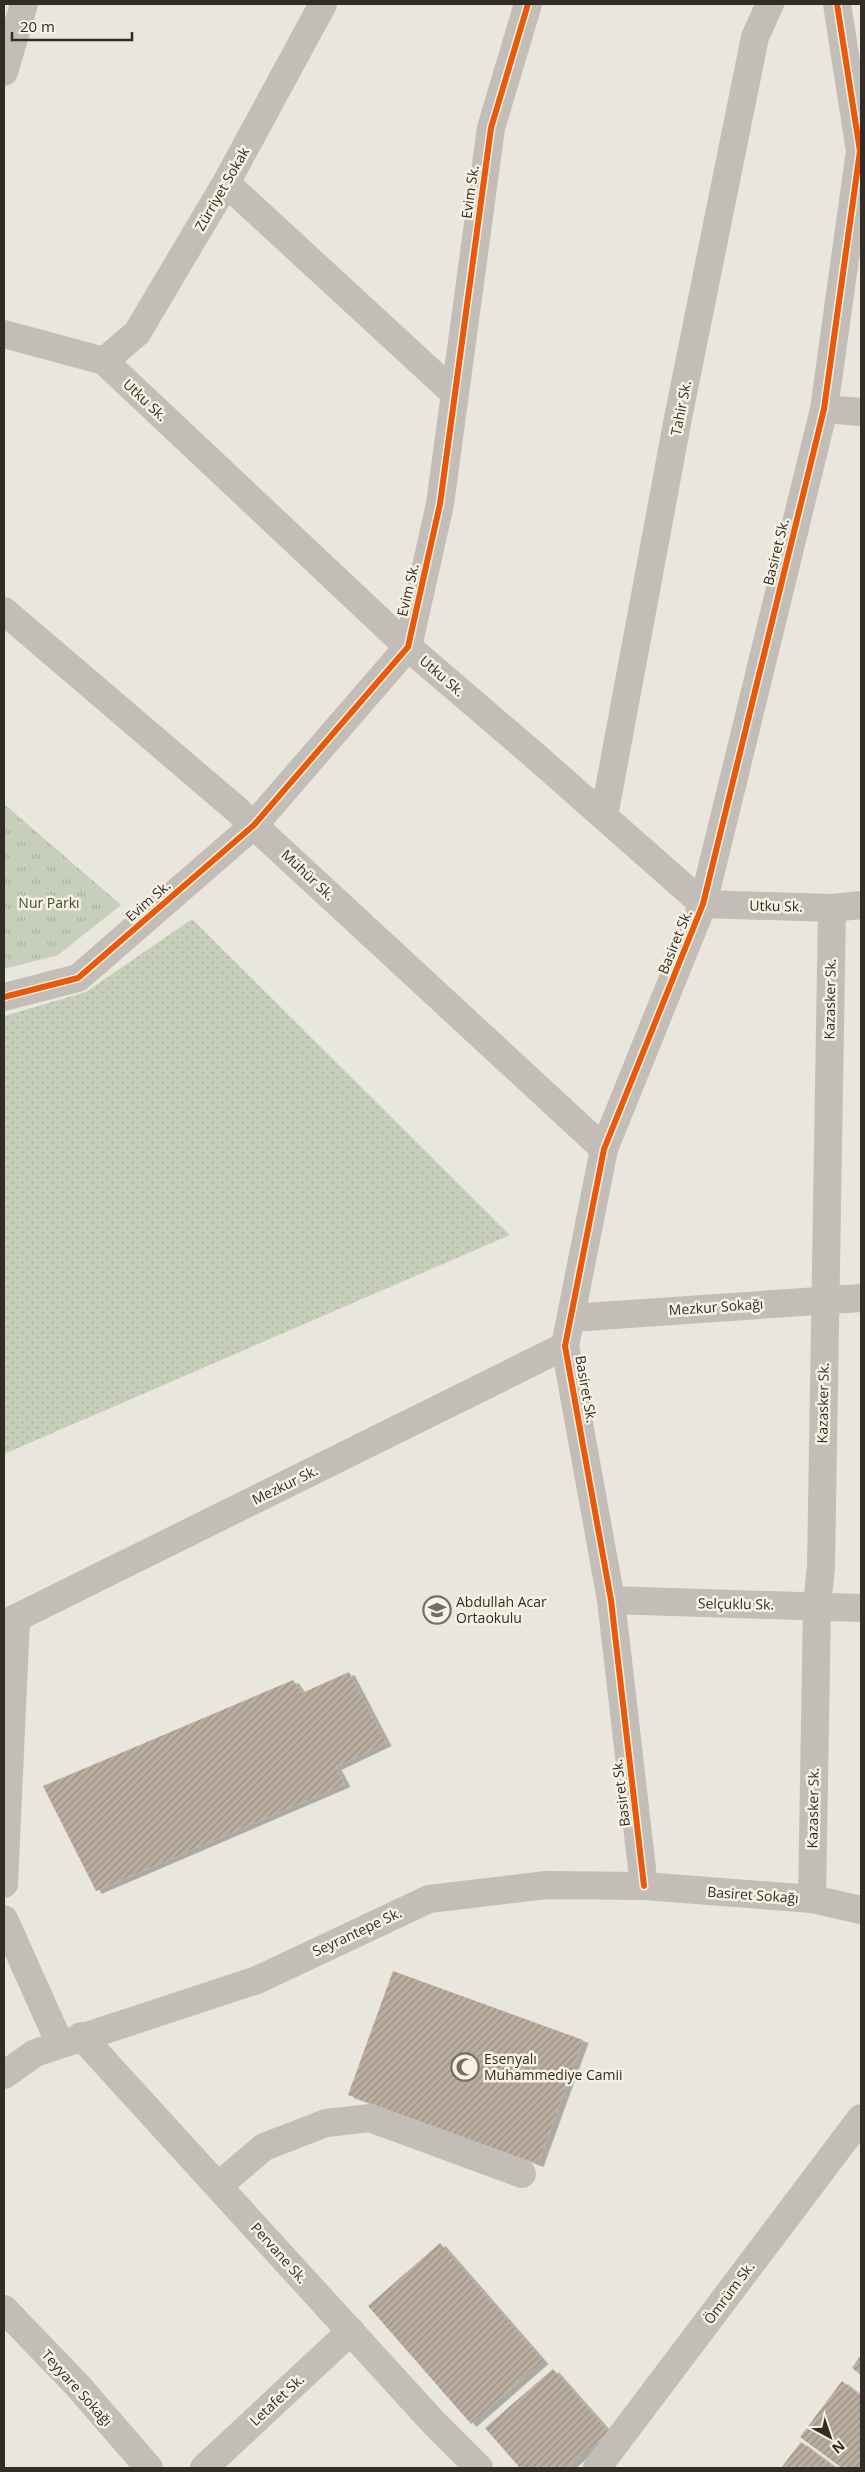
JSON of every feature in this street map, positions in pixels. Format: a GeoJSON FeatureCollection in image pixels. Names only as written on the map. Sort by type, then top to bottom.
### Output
{"type":"FeatureCollection","features":[{"type":"Feature","properties":{"kind":"street"},"geometry":{"type":"LineString","coordinates":[[4,72],[24,4]]}},
{"type":"Feature","properties":{"kind":"street","name":"Zürriyet Sokak"},"geometry":{"type":"LineString","coordinates":[[104,361],[137,333],[226,183],[324,4]]}},
{"type":"Feature","properties":{"kind":"street","name":"Evim Sk."},"geometry":{"type":"LineString","coordinates":[[4,997],[78,978],[254,826],[408,647],[440,504],[491,128],[528,4]]}},
{"type":"Feature","properties":{"kind":"street","name":"Tahir Sk."},"geometry":{"type":"LineString","coordinates":[[604,816],[678,418],[755,37],[770,4]]}},
{"type":"Feature","properties":{"kind":"street","name":"Basiret Sk."},"geometry":{"type":"LineString","coordinates":[[644,1886],[611,1600],[565,1346],[604,1149],[703,904],[824,409],[860,151],[837,4]]}},
{"type":"Feature","properties":{"kind":"street"},"geometry":{"type":"LineString","coordinates":[[226,183],[455,394]]}},
{"type":"Feature","properties":{"kind":"street","name":"Utku Sk."},"geometry":{"type":"LineString","coordinates":[[4,334],[104,361],[408,647],[703,904],[832,908],[861,904]]}},
{"type":"Feature","properties":{"kind":"street"},"geometry":{"type":"LineString","coordinates":[[824,409],[861,412]]}},
{"type":"Feature","properties":{"kind":"street","name":"Mühür Sk."},"geometry":{"type":"LineString","coordinates":[[4,611],[254,826],[604,1149]]}},
{"type":"Feature","properties":{"kind":"street","name":"Kazasker Sk."},"geometry":{"type":"LineString","coordinates":[[812,1899],[817,1606],[821,1566],[832,908]]}},
{"type":"Feature","properties":{"kind":"street","name":"Mezkur Sokağı"},"geometry":{"type":"LineString","coordinates":[[572,1318],[861,1298]]}},
{"type":"Feature","properties":{"kind":"street","name":"Mezkur Sk."},"geometry":{"type":"LineString","coordinates":[[10,1621],[565,1346]]}},
{"type":"Feature","properties":{"kind":"street","name":"Selçuklu Sk."},"geometry":{"type":"LineString","coordinates":[[611,1600],[861,1608]]}},
{"type":"Feature","properties":{"kind":"street"},"geometry":{"type":"LineString","coordinates":[[4,1884],[10,1621]]}},
{"type":"Feature","properties":{"kind":"street","name":"Seyrantepe Sk."},"geometry":{"type":"LineString","coordinates":[[4,2075],[35,2053],[257,1980],[429,1899],[546,1885],[644,1886]]}},
{"type":"Feature","properties":{"kind":"street","name":"Basiret Sokağı"},"geometry":{"type":"LineString","coordinates":[[644,1886],[812,1899],[861,1910]]}},
{"type":"Feature","properties":{"kind":"street","name":"Pervane Sk."},"geometry":{"type":"LineString","coordinates":[[4,1919],[71,2040],[218,2186],[434,2423],[479,2468]]}},
{"type":"Feature","properties":{"kind":"street"},"geometry":{"type":"LineString","coordinates":[[218,2186],[264,2147],[326,2123],[370,2118],[522,2174]]}},
{"type":"Feature","properties":{"kind":"street","name":"Ömrüm Sk."},"geometry":{"type":"LineString","coordinates":[[597,2468],[861,2118]]}},
{"type":"Feature","properties":{"kind":"street","name":"Teyyare Sokağı"},"geometry":{"type":"LineString","coordinates":[[4,2309],[78,2386],[149,2468]]}},
{"type":"Feature","properties":{"kind":"street","name":"Letafet Sk."},"geometry":{"type":"LineString","coordinates":[[204,2468],[351,2332]]}},
{"type":"Feature","properties":{"kind":"green space","name":"Nur Parkı"},"geometry":{"type":"Polygon","coordinates":[[[4,804],[121,905],[58,955],[4,969],[4,804]]]}},
{"type":"Feature","properties":{"kind":"green space"},"geometry":{"type":"Polygon","coordinates":[[[192,919],[510,1235],[4,1454],[4,1016],[86,992],[192,919]]]}},
{"type":"Feature","properties":{"kind":"building"},"geometry":{"type":"Polygon","coordinates":[[[349,1672],[386,1743],[336,1767],[345,1784],[96,1891],[43,1786],[293,1680],[302,1693],[349,1672]]]}},
{"type":"Feature","properties":{"kind":"building","name":"Esenyalı Muhammediye Camii"},"geometry":{"type":"Polygon","coordinates":[[[393,1971],[583,2040],[538,2164],[348,2095],[393,1971]]]}},
{"type":"Feature","properties":{"kind":"building"},"geometry":{"type":"Polygon","coordinates":[[[440,2243],[543,2361],[471,2424],[368,2306],[440,2243]]]}},
{"type":"Feature","properties":{"kind":"building"},"geometry":{"type":"Polygon","coordinates":[[[861,2355],[861,2375],[852,2368],[861,2355]]]}},
{"type":"Feature","properties":{"kind":"building"},"geometry":{"type":"Polygon","coordinates":[[[553,2369],[609,2432],[567,2468],[520,2468],[485,2428],[553,2369]]]}},
{"type":"Feature","properties":{"kind":"building"},"geometry":{"type":"Polygon","coordinates":[[[842,2381],[861,2396],[861,2468],[842,2468],[800,2437],[842,2381]]]}},
{"type":"Feature","properties":{"kind":"building"},"geometry":{"type":"Polygon","coordinates":[[[801,2442],[836,2468],[781,2468],[801,2442]]]}},
{"type":"Feature","properties":{"kind":"cycle path"},"geometry":{"type":"LineString","coordinates":[[4,997],[78,978],[254,825],[408,647],[440,504],[491,128],[528,4]]}},
{"type":"Feature","properties":{"kind":"cycle path"},"geometry":{"type":"LineString","coordinates":[[644,1886],[611,1600],[565,1346],[604,1149],[703,904],[824,409],[860,151],[837,4]]}},
{"type":"Feature","properties":{"kind":"place","name":"Abdullah Acar Ortaokulu"},"geometry":{"type":"Point","coordinates":[437,1610]}},
{"type":"Feature","properties":{"kind":"place","name":"Esenyalı Muhammediye Camii"},"geometry":{"type":"Point","coordinates":[465,2067]}}]}
